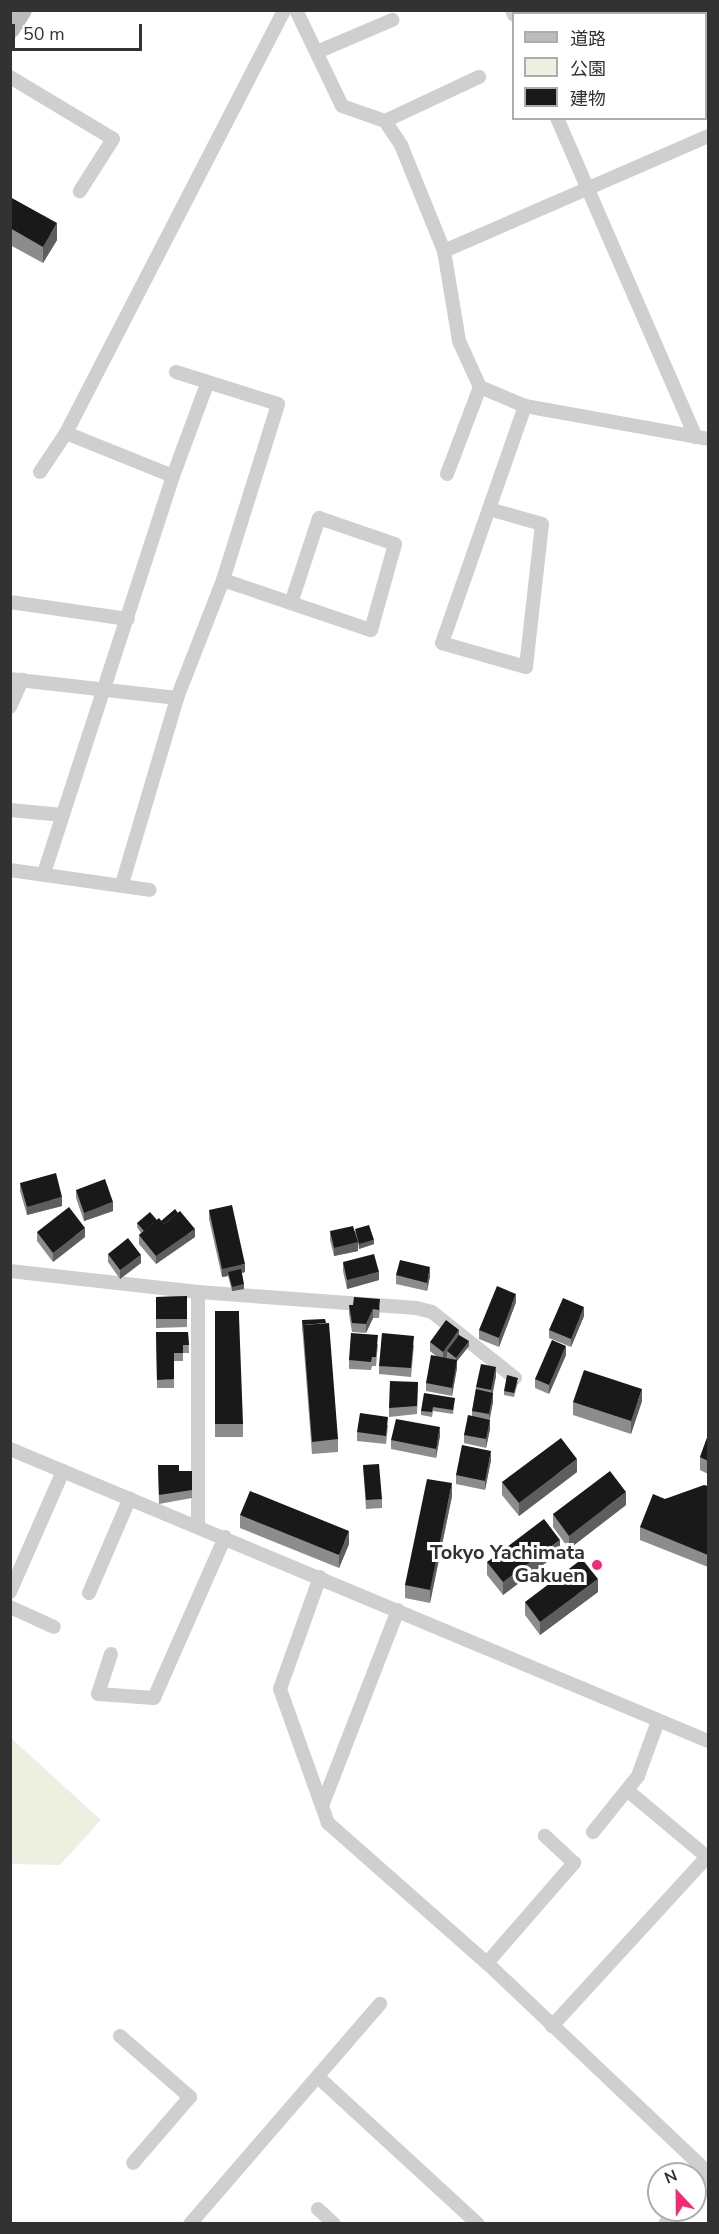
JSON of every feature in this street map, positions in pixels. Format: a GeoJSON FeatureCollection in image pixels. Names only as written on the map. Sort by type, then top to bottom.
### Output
{"type":"FeatureCollection","features":[{"type":"Feature","properties":{"kind":"street"},"geometry":{"type":"LineString","coordinates":[[10,29],[22,10]]}},
{"type":"Feature","properties":{"kind":"street"},"geometry":{"type":"LineString","coordinates":[[40,472],[66,433],[284,10]]}},
{"type":"Feature","properties":{"kind":"street"},"geometry":{"type":"LineString","coordinates":[[296,10],[342,106],[385,121],[401,145],[444,250],[459,341],[480,387],[525,406],[702,438]]}},
{"type":"Feature","properties":{"kind":"street"},"geometry":{"type":"LineString","coordinates":[[317,52],[392,20]]}},
{"type":"Feature","properties":{"kind":"street"},"geometry":{"type":"LineString","coordinates":[[10,77],[114,139],[80,191]]}},
{"type":"Feature","properties":{"kind":"street"},"geometry":{"type":"LineString","coordinates":[[385,121],[479,77]]}},
{"type":"Feature","properties":{"kind":"street"},"geometry":{"type":"LineString","coordinates":[[558,120],[587,189],[702,438]]}},
{"type":"Feature","properties":{"kind":"street"},"geometry":{"type":"LineString","coordinates":[[444,250],[708,136]]}},
{"type":"Feature","properties":{"kind":"street"},"geometry":{"type":"LineString","coordinates":[[122,884],[177,698],[223,580],[278,404],[207,384],[176,372]]}},
{"type":"Feature","properties":{"kind":"street"},"geometry":{"type":"LineString","coordinates":[[44,873],[173,476],[207,384]]}},
{"type":"Feature","properties":{"kind":"street"},"geometry":{"type":"LineString","coordinates":[[447,474],[480,387]]}},
{"type":"Feature","properties":{"kind":"street"},"geometry":{"type":"LineString","coordinates":[[489,509],[542,524],[526,667],[442,643],[525,406]]}},
{"type":"Feature","properties":{"kind":"street"},"geometry":{"type":"LineString","coordinates":[[66,433],[173,476]]}},
{"type":"Feature","properties":{"kind":"street"},"geometry":{"type":"LineString","coordinates":[[223,580],[291,603],[371,630],[395,544],[320,518],[291,603]]}},
{"type":"Feature","properties":{"kind":"street"},"geometry":{"type":"LineString","coordinates":[[10,602],[128,619]]}},
{"type":"Feature","properties":{"kind":"street"},"geometry":{"type":"LineString","coordinates":[[10,707],[16,679],[177,698]]}},
{"type":"Feature","properties":{"kind":"street"},"geometry":{"type":"LineString","coordinates":[[10,810],[63,815]]}},
{"type":"Feature","properties":{"kind":"street"},"geometry":{"type":"LineString","coordinates":[[10,870],[122,884],[150,890]]}},
{"type":"Feature","properties":{"kind":"street"},"geometry":{"type":"LineString","coordinates":[[10,1271],[198,1292],[416,1308],[432,1312],[515,1378]]}},
{"type":"Feature","properties":{"kind":"street"},"geometry":{"type":"LineString","coordinates":[[198,1292],[198,1526]]}},
{"type":"Feature","properties":{"kind":"street"},"geometry":{"type":"LineString","coordinates":[[10,1449],[708,1741]]}},
{"type":"Feature","properties":{"kind":"street"},"geometry":{"type":"LineString","coordinates":[[10,1592],[63,1470]]}},
{"type":"Feature","properties":{"kind":"street"},"geometry":{"type":"LineString","coordinates":[[89,1593],[130,1498]]}},
{"type":"Feature","properties":{"kind":"street"},"geometry":{"type":"LineString","coordinates":[[111,1654],[98,1694],[154,1698],[225,1537]]}},
{"type":"Feature","properties":{"kind":"street"},"geometry":{"type":"LineString","coordinates":[[320,1577],[280,1689],[328,1823],[487,1963],[708,2173]]}},
{"type":"Feature","properties":{"kind":"street"},"geometry":{"type":"LineString","coordinates":[[10,1607],[54,1627]]}},
{"type":"Feature","properties":{"kind":"street"},"geometry":{"type":"LineString","coordinates":[[322,1806],[398,1610]]}},
{"type":"Feature","properties":{"kind":"street"},"geometry":{"type":"LineString","coordinates":[[593,1832],[628,1791],[658,1720]]}},
{"type":"Feature","properties":{"kind":"street"},"geometry":{"type":"LineString","coordinates":[[552,2026],[706,1857],[628,1791]]}},
{"type":"Feature","properties":{"kind":"street"},"geometry":{"type":"LineString","coordinates":[[487,1963],[574,1863],[545,1836]]}},
{"type":"Feature","properties":{"kind":"street"},"geometry":{"type":"LineString","coordinates":[[190,2223],[380,2004]]}},
{"type":"Feature","properties":{"kind":"street"},"geometry":{"type":"LineString","coordinates":[[120,2036],[190,2097],[133,2163]]}},
{"type":"Feature","properties":{"kind":"street"},"geometry":{"type":"LineString","coordinates":[[318,2077],[478,2223]]}},
{"type":"Feature","properties":{"kind":"street"},"geometry":{"type":"LineString","coordinates":[[318,2209],[334,2223]]}},
{"type":"Feature","properties":{"kind":"green space"},"geometry":{"type":"Polygon","coordinates":[[[11,1738],[101,1820],[60,1865],[11,1864],[11,1738]]]}},
{"type":"Feature","properties":{"kind":"building"},"geometry":{"type":"Polygon","coordinates":[[[10,197],[57,223],[43,247],[10,228],[10,197]]]}},
{"type":"Feature","properties":{"kind":"building"},"geometry":{"type":"Polygon","coordinates":[[[56,1173],[62,1197],[27,1207],[20,1183],[56,1173]]]}},
{"type":"Feature","properties":{"kind":"building"},"geometry":{"type":"Polygon","coordinates":[[[105,1179],[113,1202],[84,1213],[76,1190],[105,1179]]]}},
{"type":"Feature","properties":{"kind":"building"},"geometry":{"type":"Polygon","coordinates":[[[232,1205],[245,1264],[222,1269],[209,1210],[232,1205]]]}},
{"type":"Feature","properties":{"kind":"building"},"geometry":{"type":"Polygon","coordinates":[[[69,1207],[85,1228],[53,1253],[37,1232],[69,1207]]]}},
{"type":"Feature","properties":{"kind":"building"},"geometry":{"type":"Polygon","coordinates":[[[175,1209],[178,1213],[164,1224],[161,1221],[175,1209]]]}},
{"type":"Feature","properties":{"kind":"building"},"geometry":{"type":"Polygon","coordinates":[[[180,1211],[195,1229],[156,1256],[139,1235],[159,1218],[164,1224],[180,1211]]]}},
{"type":"Feature","properties":{"kind":"building"},"geometry":{"type":"Polygon","coordinates":[[[150,1212],[157,1220],[144,1231],[137,1223],[150,1212]]]}},
{"type":"Feature","properties":{"kind":"building"},"geometry":{"type":"Polygon","coordinates":[[[369,1225],[374,1240],[359,1244],[355,1229],[369,1225]]]}},
{"type":"Feature","properties":{"kind":"building"},"geometry":{"type":"Polygon","coordinates":[[[353,1226],[358,1242],[334,1248],[330,1231],[353,1226]]]}},
{"type":"Feature","properties":{"kind":"building"},"geometry":{"type":"Polygon","coordinates":[[[128,1238],[141,1255],[120,1270],[108,1254],[128,1238]]]}},
{"type":"Feature","properties":{"kind":"building"},"geometry":{"type":"Polygon","coordinates":[[[374,1254],[379,1272],[347,1280],[343,1262],[374,1254]]]}},
{"type":"Feature","properties":{"kind":"building"},"geometry":{"type":"Polygon","coordinates":[[[400,1260],[430,1267],[427,1283],[396,1275],[400,1260]]]}},
{"type":"Feature","properties":{"kind":"building"},"geometry":{"type":"Polygon","coordinates":[[[241,1269],[244,1284],[232,1287],[228,1272],[241,1269]]]}},
{"type":"Feature","properties":{"kind":"building"},"geometry":{"type":"Polygon","coordinates":[[[497,1286],[516,1294],[499,1338],[479,1330],[497,1286]]]}},
{"type":"Feature","properties":{"kind":"building"},"geometry":{"type":"Polygon","coordinates":[[[187,1296],[187,1319],[156,1319],[156,1297],[187,1296]]]}},
{"type":"Feature","properties":{"kind":"building"},"geometry":{"type":"Polygon","coordinates":[[[354,1297],[380,1299],[379,1310],[373,1309],[366,1324],[352,1323],[349,1305],[353,1305],[354,1297]]]}},
{"type":"Feature","properties":{"kind":"building"},"geometry":{"type":"Polygon","coordinates":[[[563,1298],[584,1307],[571,1339],[549,1330],[563,1298]]]}},
{"type":"Feature","properties":{"kind":"building"},"geometry":{"type":"Polygon","coordinates":[[[215,1311],[239,1311],[239,1316],[215,1316],[215,1311]]]}},
{"type":"Feature","properties":{"kind":"building"},"geometry":{"type":"Polygon","coordinates":[[[215,1316],[239,1316],[243,1424],[215,1424],[215,1316]]]}},
{"type":"Feature","properties":{"kind":"building"},"geometry":{"type":"Polygon","coordinates":[[[325,1319],[326,1323],[303,1325],[303,1333],[302,1320],[325,1319]]]}},
{"type":"Feature","properties":{"kind":"building"},"geometry":{"type":"Polygon","coordinates":[[[446,1320],[459,1330],[443,1352],[430,1342],[446,1320]]]}},
{"type":"Feature","properties":{"kind":"building"},"geometry":{"type":"Polygon","coordinates":[[[329,1323],[338,1439],[312,1442],[303,1325],[329,1323]]]}},
{"type":"Feature","properties":{"kind":"building"},"geometry":{"type":"Polygon","coordinates":[[[156,1332],[188,1332],[189,1345],[183,1345],[183,1353],[174,1353],[174,1379],[157,1380],[156,1332]]]}},
{"type":"Feature","properties":{"kind":"building"},"geometry":{"type":"Polygon","coordinates":[[[351,1333],[378,1335],[376,1357],[372,1357],[371,1362],[349,1360],[351,1333]]]}},
{"type":"Feature","properties":{"kind":"building"},"geometry":{"type":"Polygon","coordinates":[[[382,1333],[414,1336],[411,1368],[379,1366],[382,1333]]]}},
{"type":"Feature","properties":{"kind":"building"},"geometry":{"type":"Polygon","coordinates":[[[459,1335],[469,1341],[456,1358],[447,1351],[459,1335]]]}},
{"type":"Feature","properties":{"kind":"building"},"geometry":{"type":"Polygon","coordinates":[[[552,1340],[566,1346],[549,1385],[535,1379],[552,1340]]]}},
{"type":"Feature","properties":{"kind":"building"},"geometry":{"type":"Polygon","coordinates":[[[431,1355],[457,1360],[452,1388],[426,1383],[431,1355]]]}},
{"type":"Feature","properties":{"kind":"building"},"geometry":{"type":"Polygon","coordinates":[[[481,1364],[496,1367],[491,1390],[476,1387],[481,1364]]]}},
{"type":"Feature","properties":{"kind":"building"},"geometry":{"type":"Polygon","coordinates":[[[584,1370],[642,1389],[631,1421],[573,1402],[584,1370]]]}},
{"type":"Feature","properties":{"kind":"building"},"geometry":{"type":"Polygon","coordinates":[[[507,1375],[518,1378],[514,1393],[504,1391],[507,1375]]]}},
{"type":"Feature","properties":{"kind":"building"},"geometry":{"type":"Polygon","coordinates":[[[390,1381],[418,1382],[417,1406],[389,1408],[390,1381]]]}},
{"type":"Feature","properties":{"kind":"building"},"geometry":{"type":"Polygon","coordinates":[[[476,1389],[493,1393],[489,1414],[472,1411],[476,1389]]]}},
{"type":"Feature","properties":{"kind":"building"},"geometry":{"type":"Polygon","coordinates":[[[424,1393],[455,1398],[453,1410],[433,1407],[432,1412],[421,1411],[424,1393]]]}},
{"type":"Feature","properties":{"kind":"building"},"geometry":{"type":"Polygon","coordinates":[[[360,1413],[388,1417],[386,1436],[357,1432],[360,1413]]]}},
{"type":"Feature","properties":{"kind":"building"},"geometry":{"type":"Polygon","coordinates":[[[468,1415],[490,1420],[486,1439],[464,1435],[468,1415]]]}},
{"type":"Feature","properties":{"kind":"building"},"geometry":{"type":"Polygon","coordinates":[[[396,1419],[440,1427],[436,1449],[391,1440],[396,1419]]]}},
{"type":"Feature","properties":{"kind":"building"},"geometry":{"type":"Polygon","coordinates":[[[708,1435],[708,1461],[700,1457],[708,1435]]]}},
{"type":"Feature","properties":{"kind":"building"},"geometry":{"type":"Polygon","coordinates":[[[561,1438],[577,1459],[519,1503],[502,1482],[561,1438]]]}},
{"type":"Feature","properties":{"kind":"building"},"geometry":{"type":"Polygon","coordinates":[[[462,1445],[491,1451],[485,1481],[456,1475],[462,1445]]]}},
{"type":"Feature","properties":{"kind":"building"},"geometry":{"type":"Polygon","coordinates":[[[379,1464],[382,1499],[366,1500],[363,1465],[379,1464]]]}},
{"type":"Feature","properties":{"kind":"building"},"geometry":{"type":"Polygon","coordinates":[[[158,1465],[179,1465],[179,1471],[192,1471],[192,1490],[159,1495],[158,1465]]]}},
{"type":"Feature","properties":{"kind":"building"},"geometry":{"type":"Polygon","coordinates":[[[610,1471],[626,1492],[569,1536],[553,1514],[610,1471]]]}},
{"type":"Feature","properties":{"kind":"building"},"geometry":{"type":"Polygon","coordinates":[[[427,1479],[452,1483],[430,1590],[405,1585],[427,1479]]]}},
{"type":"Feature","properties":{"kind":"building"},"geometry":{"type":"Polygon","coordinates":[[[704,1485],[708,1486],[708,1555],[640,1527],[653,1494],[665,1499],[704,1485]]]}},
{"type":"Feature","properties":{"kind":"building"},"geometry":{"type":"Polygon","coordinates":[[[250,1491],[349,1531],[339,1555],[240,1515],[250,1491]]]}},
{"type":"Feature","properties":{"kind":"building"},"geometry":{"type":"Polygon","coordinates":[[[544,1519],[560,1540],[503,1582],[487,1562],[544,1519]]]}},
{"type":"Feature","properties":{"kind":"building"},"geometry":{"type":"Polygon","coordinates":[[[582,1559],[598,1579],[540,1622],[525,1602],[582,1559]]]}},
{"type":"Feature","properties":{"kind":"place","name":"Tokyo Yachimata Gakuen"},"geometry":{"type":"Point","coordinates":[597,1565]}}]}
